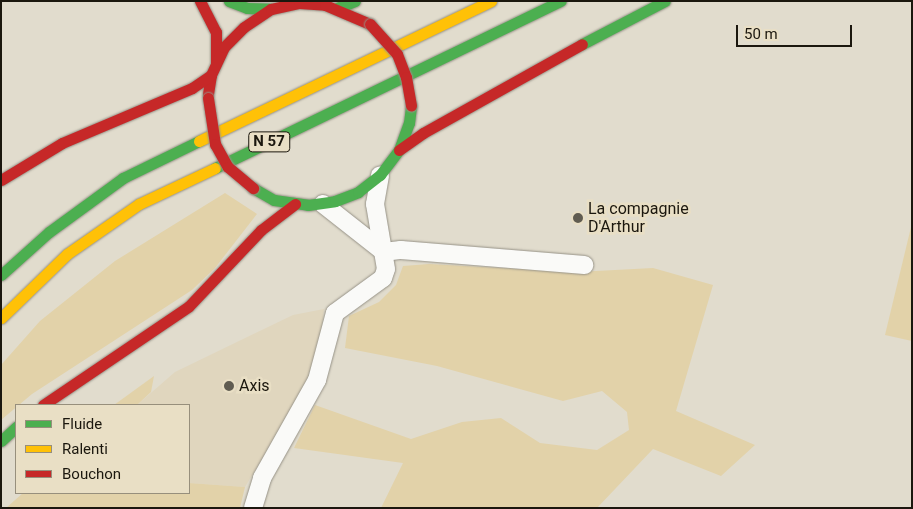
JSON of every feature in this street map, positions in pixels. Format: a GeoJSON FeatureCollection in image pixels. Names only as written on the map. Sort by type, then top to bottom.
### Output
{"type":"FeatureCollection","features":[{"type":"Feature","properties":{"kind":"main road"},"geometry":{"type":"LineString","coordinates":[[200,1],[216,32],[216,62]]}},
{"type":"Feature","properties":{"kind":"main road"},"geometry":{"type":"LineString","coordinates":[[229,1],[247,8],[272,9],[299,3],[337,8],[370,24],[397,54],[406,77],[411,106],[409,123],[399,150]]}},
{"type":"Feature","properties":{"kind":"main road"},"geometry":{"type":"LineString","coordinates":[[337,8],[355,1]]}},
{"type":"Feature","properties":{"kind":"main road","name":"N 57"},"geometry":{"type":"LineString","coordinates":[[1,275],[49,232],[123,178],[492,1]]}},
{"type":"Feature","properties":{"kind":"main road","name":"N 57"},"geometry":{"type":"LineString","coordinates":[[1,318],[67,254],[139,204],[561,1]]}},
{"type":"Feature","properties":{"kind":"main road"},"geometry":{"type":"LineString","coordinates":[[272,9],[233,38],[216,62],[211,75],[208,114],[218,151],[228,167],[252,188],[274,200],[295,204],[322,204],[358,192],[380,174],[399,150],[424,133],[549,62],[665,1]]}},
{"type":"Feature","properties":{"kind":"main road"},"geometry":{"type":"LineString","coordinates":[[1,180],[62,143],[192,88],[211,75]]}},
{"type":"Feature","properties":{"kind":"main road"},"geometry":{"type":"LineString","coordinates":[[44,404],[88,372],[189,306],[261,230],[295,204]]}},
{"type":"Feature","properties":{"kind":"main road"},"geometry":{"type":"LineString","coordinates":[[1,441],[15,429]]}},
{"type":"Feature","properties":{"kind":"street"},"geometry":{"type":"LineString","coordinates":[[253,508],[262,478],[317,380],[336,313],[383,278],[386,269],[375,204],[380,174]]}},
{"type":"Feature","properties":{"kind":"street"},"geometry":{"type":"LineString","coordinates":[[322,204],[384,252],[584,265]]}},
{"type":"Feature","properties":{"kind":"shaded area"},"geometry":{"type":"Polygon","coordinates":[[[225,193],[257,214],[215,268],[192,290],[32,394],[20,404],[15,404],[15,408],[1,420],[1,365],[40,321],[115,261],[225,193]]]}},
{"type":"Feature","properties":{"kind":"shaded area"},"geometry":{"type":"Polygon","coordinates":[[[912,223],[912,341],[885,335],[912,223]]]}},
{"type":"Feature","properties":{"kind":"shaded area"},"geometry":{"type":"Polygon","coordinates":[[[429,264],[577,272],[653,268],[713,285],[676,411],[755,445],[721,476],[653,449],[597,508],[381,508],[403,463],[294,448],[315,405],[411,439],[462,422],[501,418],[540,443],[597,450],[629,430],[627,412],[602,391],[563,401],[437,366],[345,348],[349,316],[379,302],[396,285],[403,266],[429,264]]]}},
{"type":"Feature","properties":{"kind":"shaded area"},"geometry":{"type":"Polygon","coordinates":[[[324,309],[317,368],[245,487],[190,483],[190,404],[138,404],[175,372],[293,315],[324,309]]]}},
{"type":"Feature","properties":{"kind":"shaded area"},"geometry":{"type":"Polygon","coordinates":[[[154,376],[151,392],[138,404],[115,404],[154,376]]]}},
{"type":"Feature","properties":{"kind":"shaded area"},"geometry":{"type":"Polygon","coordinates":[[[190,483],[245,487],[240,508],[6,508],[22,494],[190,494],[190,483]]]}},
{"type":"Feature","properties":{"kind":"traffic: fast"},"geometry":{"type":"LineString","coordinates":[[229,1],[247,8],[271,9]]}},
{"type":"Feature","properties":{"kind":"traffic: fast"},"geometry":{"type":"LineString","coordinates":[[337,8],[355,1]]}},
{"type":"Feature","properties":{"kind":"traffic: fast"},"geometry":{"type":"LineString","coordinates":[[215,168],[561,1]]}},
{"type":"Feature","properties":{"kind":"traffic: fast"},"geometry":{"type":"LineString","coordinates":[[582,44],[665,1]]}},
{"type":"Feature","properties":{"kind":"traffic: fast"},"geometry":{"type":"LineString","coordinates":[[253,188],[274,200],[308,205],[335,201],[358,192],[380,175],[399,150],[409,123],[411,106]]}},
{"type":"Feature","properties":{"kind":"traffic: fast"},"geometry":{"type":"LineString","coordinates":[[1,275],[49,232],[123,178],[199,141]]}},
{"type":"Feature","properties":{"kind":"traffic: fast"},"geometry":{"type":"LineString","coordinates":[[1,441],[15,428]]}},
{"type":"Feature","properties":{"kind":"traffic: slow"},"geometry":{"type":"LineString","coordinates":[[199,141],[491,1]]}},
{"type":"Feature","properties":{"kind":"traffic: slow"},"geometry":{"type":"LineString","coordinates":[[1,318],[67,254],[139,204],[215,168]]}},
{"type":"Feature","properties":{"kind":"traffic: jam"},"geometry":{"type":"LineString","coordinates":[[200,1],[216,32],[216,62]]}},
{"type":"Feature","properties":{"kind":"traffic: jam"},"geometry":{"type":"LineString","coordinates":[[208,94],[211,75],[224,47],[244,27],[271,9],[299,3],[325,5],[370,24]]}},
{"type":"Feature","properties":{"kind":"traffic: jam"},"geometry":{"type":"LineString","coordinates":[[370,24],[397,54],[406,77],[411,106]]}},
{"type":"Feature","properties":{"kind":"traffic: jam"},"geometry":{"type":"LineString","coordinates":[[399,150],[423,133],[582,44]]}},
{"type":"Feature","properties":{"kind":"traffic: jam"},"geometry":{"type":"LineString","coordinates":[[1,180],[62,143],[192,88],[211,75]]}},
{"type":"Feature","properties":{"kind":"traffic: jam"},"geometry":{"type":"LineString","coordinates":[[208,98],[215,144],[228,167],[253,188]]}},
{"type":"Feature","properties":{"kind":"traffic: jam"},"geometry":{"type":"LineString","coordinates":[[44,404],[189,306],[261,230],[295,204]]}},
{"type":"Feature","properties":{"kind":"place","name":"La compagnie D'Arthur"},"geometry":{"type":"Point","coordinates":[578,218]}},
{"type":"Feature","properties":{"kind":"place","name":"Axis"},"geometry":{"type":"Point","coordinates":[229,386]}}]}
